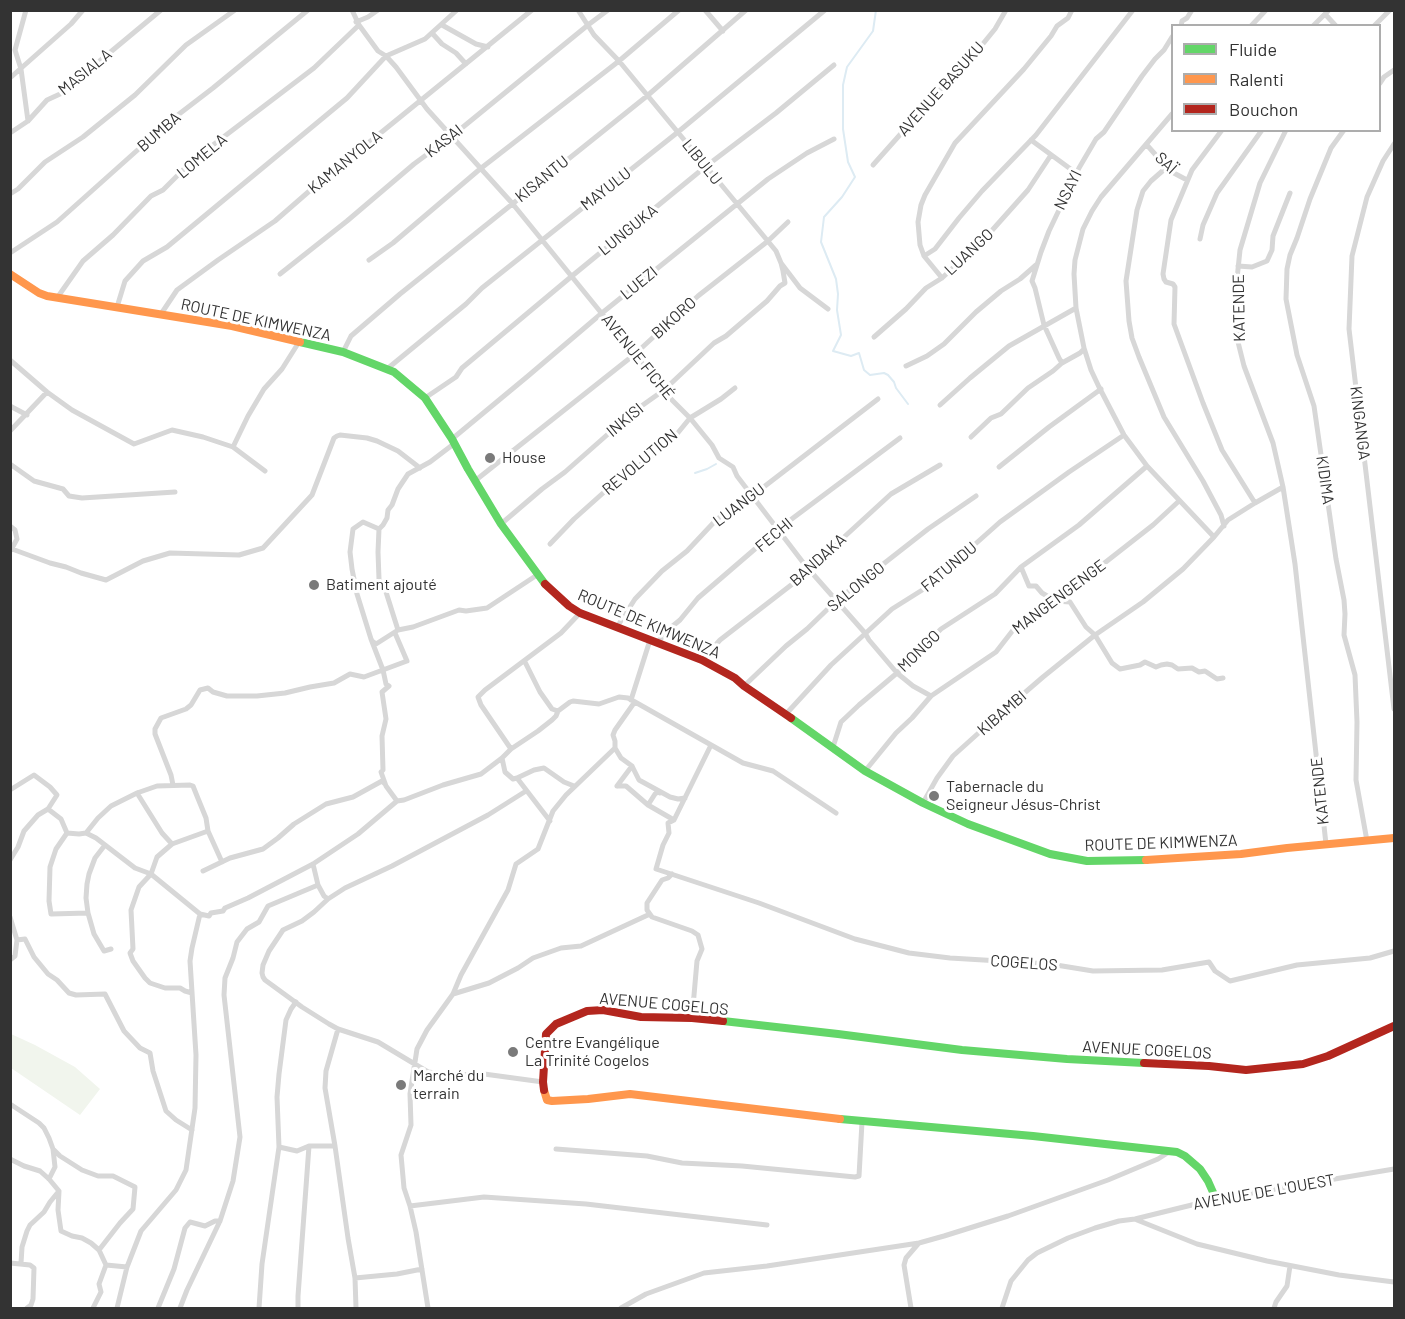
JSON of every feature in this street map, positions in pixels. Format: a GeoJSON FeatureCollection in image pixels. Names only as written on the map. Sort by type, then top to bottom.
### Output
{"type":"FeatureCollection","features":[{"type":"Feature","properties":{"kind":"street"},"geometry":{"type":"LineString","coordinates":[[27,10],[15,48],[21,69],[28,121]]}},
{"type":"Feature","properties":{"kind":"street"},"geometry":{"type":"LineString","coordinates":[[10,78],[71,24],[83,10]]}},
{"type":"Feature","properties":{"kind":"street","name":"MASIALA"},"geometry":{"type":"LineString","coordinates":[[10,133],[28,121],[47,100],[60,94],[161,10]]}},
{"type":"Feature","properties":{"kind":"street"},"geometry":{"type":"LineString","coordinates":[[10,194],[45,162],[83,137],[135,95],[186,45],[235,10]]}},
{"type":"Feature","properties":{"kind":"street","name":"BUMBA"},"geometry":{"type":"LineString","coordinates":[[10,253],[57,222],[170,121],[308,10]]}},
{"type":"Feature","properties":{"kind":"street","name":"AVENUE FICHÉ"},"geometry":{"type":"LineString","coordinates":[[352,10],[358,23],[378,51],[396,67],[420,101],[512,203],[664,390],[712,445],[719,458],[733,467],[737,476],[809,570],[897,673],[913,686],[931,696]]}},
{"type":"Feature","properties":{"kind":"street","name":"LOMELA"},"geometry":{"type":"LineString","coordinates":[[57,298],[82,263],[151,196],[163,190],[192,161],[314,68],[358,23],[378,10]]}},
{"type":"Feature","properties":{"kind":"street"},"geometry":{"type":"LineString","coordinates":[[117,306],[126,280],[143,261],[167,247],[271,162],[346,98],[386,56],[425,39],[457,10]]}},
{"type":"Feature","properties":{"kind":"street","name":"KAMANYOLA"},"geometry":{"type":"LineString","coordinates":[[161,314],[177,290],[275,220],[532,10]]}},
{"type":"Feature","properties":{"kind":"street","name":"LIBULU"},"geometry":{"type":"LineString","coordinates":[[578,10],[594,35],[619,61],[778,253],[781,263],[800,288],[828,309]]}},
{"type":"Feature","properties":{"kind":"street","name":"KASAI"},"geometry":{"type":"LineString","coordinates":[[280,274],[608,10]]}},
{"type":"Feature","properties":{"kind":"street"},"geometry":{"type":"LineString","coordinates":[[369,260],[393,243],[480,169],[619,61],[679,10]]}},
{"type":"Feature","properties":{"kind":"street"},"geometry":{"type":"LineString","coordinates":[[705,10],[723,31]]}},
{"type":"Feature","properties":{"kind":"street","name":"KISANTU"},"geometry":{"type":"LineString","coordinates":[[343,352],[351,336],[400,294],[647,96],[746,10]]}},
{"type":"Feature","properties":{"kind":"street","name":"MAYULU"},"geometry":{"type":"LineString","coordinates":[[387,369],[541,240],[678,132],[825,10]]}},
{"type":"Feature","properties":{"kind":"street","name":"AVENUE BASUKU"},"geometry":{"type":"LineString","coordinates":[[873,165],[973,56],[995,29],[1006,10]]}},
{"type":"Feature","properties":{"kind":"street"},"geometry":{"type":"LineString","coordinates":[[942,278],[924,256],[918,229],[921,205],[925,195],[948,153],[969,127],[1024,69],[1057,26],[1068,18],[1072,10]]}},
{"type":"Feature","properties":{"kind":"street"},"geometry":{"type":"LineString","coordinates":[[924,256],[935,249],[975,200],[1031,140],[1133,10]]}},
{"type":"Feature","properties":{"kind":"street"},"geometry":{"type":"LineString","coordinates":[[1181,24],[1192,10]]}},
{"type":"Feature","properties":{"kind":"street"},"geometry":{"type":"LineString","coordinates":[[1253,24],[1266,10]]}},
{"type":"Feature","properties":{"kind":"street"},"geometry":{"type":"LineString","coordinates":[[1376,24],[1390,10]]}},
{"type":"Feature","properties":{"kind":"street"},"geometry":{"type":"LineString","coordinates":[[1315,24],[1327,12]]}},
{"type":"Feature","properties":{"kind":"street"},"geometry":{"type":"LineString","coordinates":[[442,25],[476,44],[488,47]]}},
{"type":"Feature","properties":{"kind":"street"},"geometry":{"type":"LineString","coordinates":[[432,33],[466,64]]}},
{"type":"Feature","properties":{"kind":"street","name":"NSAYI"},"geometry":{"type":"LineString","coordinates":[[1062,363],[1044,325],[1032,281],[1037,264],[1049,231],[1076,173],[1096,139],[1104,132],[1142,76],[1171,40]]}},
{"type":"Feature","properties":{"kind":"street","name":"LUNGUKA"},"geometry":{"type":"LineString","coordinates":[[425,398],[456,377],[462,368],[705,166],[776,113],[834,65]]}},
{"type":"Feature","properties":{"kind":"street"},"geometry":{"type":"LineString","coordinates":[[1381,82],[1395,70]]}},
{"type":"Feature","properties":{"kind":"street"},"geometry":{"type":"LineString","coordinates":[[1171,116],[1101,197],[1083,229],[1075,260],[1076,308],[1084,349],[1091,370],[1124,435],[1147,466],[1214,537]]}},
{"type":"Feature","properties":{"kind":"street"},"geometry":{"type":"LineString","coordinates":[[1220,132],[1192,170],[1171,219],[1163,274],[1166,282],[1175,287],[1174,324],[1222,450],[1255,502]]}},
{"type":"Feature","properties":{"kind":"street"},"geometry":{"type":"LineString","coordinates":[[1200,239],[1203,225],[1217,193],[1261,132]]}},
{"type":"Feature","properties":{"kind":"street","name":"KATENDE"},"geometry":{"type":"LineString","coordinates":[[1286,132],[1260,183],[1240,250],[1236,316],[1238,342],[1244,366],[1273,442],[1283,487],[1296,575],[1326,844]]}},
{"type":"Feature","properties":{"kind":"street","name":"KIDIMA"},"geometry":{"type":"LineString","coordinates":[[1343,132],[1331,148],[1290,255],[1286,299],[1297,355],[1314,406],[1344,600],[1344,635],[1355,675],[1356,780],[1367,841]]}},
{"type":"Feature","properties":{"kind":"street","name":"LUEZI"},"geometry":{"type":"LineString","coordinates":[[379,529],[387,518],[388,510],[398,489],[408,474],[430,462],[602,313],[737,204],[778,172],[834,139]]}},
{"type":"Feature","properties":{"kind":"street"},"geometry":{"type":"LineString","coordinates":[[1031,140],[1076,173]]}},
{"type":"Feature","properties":{"kind":"street","name":"SAÏ"},"geometry":{"type":"LineString","coordinates":[[1146,144],[1167,168],[1187,180]]}},
{"type":"Feature","properties":{"kind":"street","name":"KINGANGA"},"geometry":{"type":"LineString","coordinates":[[1395,144],[1383,161],[1367,197],[1352,256],[1349,329],[1395,709]]}},
{"type":"Feature","properties":{"kind":"street","name":"LUANGO"},"geometry":{"type":"LineString","coordinates":[[874,337],[926,288],[942,278],[974,249],[1028,190],[1051,155]]}},
{"type":"Feature","properties":{"kind":"street"},"geometry":{"type":"LineString","coordinates":[[1167,168],[1143,191],[1137,210],[1126,281],[1129,321],[1139,357],[1164,417],[1203,481],[1221,515],[1224,526]]}},
{"type":"Feature","properties":{"kind":"street"},"geometry":{"type":"LineString","coordinates":[[1238,266],[1252,267],[1267,261],[1272,250],[1273,236],[1290,193]]}},
{"type":"Feature","properties":{"kind":"street","name":"BIKORO"},"geometry":{"type":"LineString","coordinates":[[476,480],[635,354],[698,296],[768,241],[788,222]]}},
{"type":"Feature","properties":{"kind":"street","name":"INKISI"},"geometry":{"type":"LineString","coordinates":[[501,524],[633,412],[664,390],[705,350],[733,331],[767,301],[785,283],[781,263]]}},
{"type":"Feature","properties":{"kind":"street"},"geometry":{"type":"LineString","coordinates":[[906,366],[939,348],[976,312],[1037,264]]}},
{"type":"Feature","properties":{"kind":"street","name":"ROUTE DE KIMWENZA"},"geometry":{"type":"LineString","coordinates":[[10,274],[39,293],[57,298],[232,326],[343,352],[387,369],[425,398],[501,524],[537,575],[569,606],[580,613],[702,660],[735,678],[865,771],[923,803],[968,824],[1050,854],[1087,861],[1241,854],[1395,838]]}},
{"type":"Feature","properties":{"kind":"street"},"geometry":{"type":"LineString","coordinates":[[940,405],[1009,346],[1076,308]]}},
{"type":"Feature","properties":{"kind":"street"},"geometry":{"type":"LineString","coordinates":[[233,447],[264,389],[282,369],[299,342]]}},
{"type":"Feature","properties":{"kind":"street"},"geometry":{"type":"LineString","coordinates":[[971,437],[1028,388],[1084,349]]}},
{"type":"Feature","properties":{"kind":"street"},"geometry":{"type":"LineString","coordinates":[[10,360],[77,414],[134,444],[172,430],[233,447],[265,471]]}},
{"type":"Feature","properties":{"kind":"street","name":"REVOLUTION"},"geometry":{"type":"LineString","coordinates":[[550,544],[612,485],[672,440],[690,418],[735,388]]}},
{"type":"Feature","properties":{"kind":"street"},"geometry":{"type":"LineString","coordinates":[[999,467],[1101,389]]}},
{"type":"Feature","properties":{"kind":"street"},"geometry":{"type":"LineString","coordinates":[[10,431],[47,392]]}},
{"type":"Feature","properties":{"kind":"street","name":"LUANGU"},"geometry":{"type":"LineString","coordinates":[[617,627],[635,599],[687,551],[717,519],[752,496],[878,399]]}},
{"type":"Feature","properties":{"kind":"street"},"geometry":{"type":"LineString","coordinates":[[10,406],[27,415]]}},
{"type":"Feature","properties":{"kind":"street","name":"FATUNDU"},"geometry":{"type":"LineString","coordinates":[[786,714],[831,665],[892,609],[927,587],[1000,522],[1124,435]]}},
{"type":"Feature","properties":{"kind":"street"},"geometry":{"type":"LineString","coordinates":[[10,526],[15,530],[17,536],[11,550],[105,580],[143,561],[170,554],[239,555],[263,548],[312,495],[334,438],[337,436],[377,441],[398,451],[420,468]]}},
{"type":"Feature","properties":{"kind":"street","name":"FECHI"},"geometry":{"type":"LineString","coordinates":[[653,641],[680,621],[698,598],[777,530],[900,438]]}},
{"type":"Feature","properties":{"kind":"street"},"geometry":{"type":"LineString","coordinates":[[10,464],[34,481],[63,489],[69,496],[82,498],[175,492]]}},
{"type":"Feature","properties":{"kind":"street","name":"BANDAKA"},"geometry":{"type":"LineString","coordinates":[[702,660],[720,640],[817,565],[831,549],[891,494],[940,465]]}},
{"type":"Feature","properties":{"kind":"street","name":"MONGO"},"geometry":{"type":"LineString","coordinates":[[833,747],[841,722],[897,673],[941,629],[995,594],[1021,567],[1078,525],[1147,466]]}},
{"type":"Feature","properties":{"kind":"street"},"geometry":{"type":"LineString","coordinates":[[1095,635],[1143,602],[1183,569],[1228,520],[1283,487]]}},
{"type":"Feature","properties":{"kind":"street","name":"SALONGO"},"geometry":{"type":"LineString","coordinates":[[744,686],[836,601],[928,529],[976,496]]}},
{"type":"Feature","properties":{"kind":"street","name":"MANGENGENGE"},"geometry":{"type":"LineString","coordinates":[[865,771],[896,733],[931,696],[996,652],[1017,626],[1056,601],[1153,525],[1179,501]]}},
{"type":"Feature","properties":{"kind":"street"},"geometry":{"type":"LineString","coordinates":[[173,785],[155,729],[161,718],[191,705],[200,690],[208,688],[227,696],[285,693],[334,683],[350,674],[364,677],[383,670],[407,661],[386,592],[379,579],[379,529],[363,522],[353,529],[350,552],[355,585],[371,639],[383,670],[386,684],[388,686],[382,692],[386,720],[382,735],[383,770],[381,772],[386,786]]}},
{"type":"Feature","properties":{"kind":"street"},"geometry":{"type":"LineString","coordinates":[[1021,567],[1029,586],[1036,586],[1042,593],[1056,601],[1070,602],[1086,627],[1095,635],[1112,663],[1120,669],[1145,662],[1156,667],[1167,664],[1178,669],[1192,668],[1199,672],[1205,671],[1217,678],[1223,678]]}},
{"type":"Feature","properties":{"kind":"street"},"geometry":{"type":"LineString","coordinates":[[371,639],[376,644],[397,631],[459,610],[487,608],[537,575]]}},
{"type":"Feature","properties":{"kind":"street"},"geometry":{"type":"LineString","coordinates":[[511,749],[478,697],[561,633],[580,613]]}},
{"type":"Feature","properties":{"kind":"street","name":"KIBAMBI"},"geometry":{"type":"LineString","coordinates":[[923,803],[953,756],[1043,676],[1095,635]]}},
{"type":"Feature","properties":{"kind":"street"},"geometry":{"type":"LineString","coordinates":[[653,641],[632,701],[615,729],[613,735],[615,748],[621,758],[632,766],[639,780],[678,799],[685,798]]}},
{"type":"Feature","properties":{"kind":"street"},"geometry":{"type":"LineString","coordinates":[[525,662],[540,692],[552,709],[558,711]]}},
{"type":"Feature","properties":{"kind":"street"},"geometry":{"type":"LineString","coordinates":[[68,833],[86,833],[96,838],[135,868],[151,874],[200,914],[209,916],[313,864],[358,834],[397,801],[476,776],[511,749],[530,738],[570,702],[599,704],[619,697],[632,701],[743,763],[773,771],[836,813]]}},
{"type":"Feature","properties":{"kind":"street"},"geometry":{"type":"LineString","coordinates":[[632,766],[616,786],[626,786],[648,805],[674,820],[711,746]]}},
{"type":"Feature","properties":{"kind":"street"},"geometry":{"type":"LineString","coordinates":[[428,1308],[410,1206],[404,1188],[401,1155],[411,1125],[410,1094],[417,1049],[427,1030],[453,994],[508,890],[516,864],[537,849],[553,811],[574,786],[615,748]]}},
{"type":"Feature","properties":{"kind":"street"},"geometry":{"type":"LineString","coordinates":[[502,758],[505,772],[513,779],[544,768],[574,786]]}},
{"type":"Feature","properties":{"kind":"street"},"geometry":{"type":"LineString","coordinates":[[10,790],[34,775],[57,795],[48,809],[38,815],[24,831],[10,860]]}},
{"type":"Feature","properties":{"kind":"street"},"geometry":{"type":"LineString","coordinates":[[517,778],[550,821]]}},
{"type":"Feature","properties":{"kind":"street"},"geometry":{"type":"LineString","coordinates":[[203,871],[262,849],[294,824],[326,804],[353,797],[382,781],[397,801]]}},
{"type":"Feature","properties":{"kind":"street"},"geometry":{"type":"LineString","coordinates":[[86,833],[111,806],[137,793],[158,786],[193,786],[206,819],[208,831],[222,862]]}},
{"type":"Feature","properties":{"kind":"street"},"geometry":{"type":"LineString","coordinates":[[526,791],[488,815],[345,888],[302,921],[283,930],[263,965],[262,973],[265,980],[338,1029],[378,1042],[428,1072],[450,1075],[484,1074],[543,1082],[547,1100],[630,1094],[728,1104],[862,1122],[1033,1136],[1177,1152],[1200,1169],[1216,1199]]}},
{"type":"Feature","properties":{"kind":"street"},"geometry":{"type":"LineString","coordinates":[[137,793],[162,833],[172,844]]}},
{"type":"Feature","properties":{"kind":"street"},"geometry":{"type":"LineString","coordinates":[[648,805],[655,794],[663,793]]}},
{"type":"Feature","properties":{"kind":"street"},"geometry":{"type":"LineString","coordinates":[[48,809],[61,819],[68,833]]}},
{"type":"Feature","properties":{"kind":"street","name":"COGELOS"},"geometry":{"type":"LineString","coordinates":[[674,820],[668,823],[669,832],[656,869],[759,903],[855,939],[909,953],[1050,964],[1093,971],[1162,970],[1209,962],[1215,971],[1230,981],[1297,964],[1370,958],[1395,951]]}},
{"type":"Feature","properties":{"kind":"street"},"geometry":{"type":"LineString","coordinates":[[192,993],[180,988],[165,988],[150,983],[133,961],[130,953],[133,949],[131,910],[140,887],[151,874],[157,857],[172,844],[208,831]]}},
{"type":"Feature","properties":{"kind":"street"},"geometry":{"type":"LineString","coordinates":[[68,833],[56,849],[50,867],[51,914],[88,913]]}},
{"type":"Feature","properties":{"kind":"street"},"geometry":{"type":"LineString","coordinates":[[105,845],[95,858],[89,874],[88,913],[94,934],[104,951],[111,949]]}},
{"type":"Feature","properties":{"kind":"street"},"geometry":{"type":"LineString","coordinates":[[313,864],[318,885],[328,899]]}},
{"type":"Feature","properties":{"kind":"street"},"geometry":{"type":"LineString","coordinates":[[672,874],[662,880],[647,903],[646,910],[655,918],[698,935],[702,950],[698,961],[692,1018]]}},
{"type":"Feature","properties":{"kind":"street"},"geometry":{"type":"LineString","coordinates":[[180,1308],[219,1221],[233,1181],[240,1137],[224,995],[225,978],[237,942],[247,929],[259,922],[268,906],[318,885]]}},
{"type":"Feature","properties":{"kind":"street"},"geometry":{"type":"LineString","coordinates":[[117,1308],[127,1267],[141,1231],[176,1190],[186,1170],[195,1108],[196,1055],[190,961],[200,914]]}},
{"type":"Feature","properties":{"kind":"street"},"geometry":{"type":"LineString","coordinates":[[453,994],[489,983],[533,958],[561,948],[581,946],[650,914]]}},
{"type":"Feature","properties":{"kind":"street"},"geometry":{"type":"LineString","coordinates":[[10,916],[17,940],[15,956],[10,960]]}},
{"type":"Feature","properties":{"kind":"street"},"geometry":{"type":"LineString","coordinates":[[17,940],[25,939],[34,957],[48,974],[69,993],[76,995],[105,994],[124,1031],[140,1048],[150,1053],[153,1071],[166,1111],[192,1130]]}},
{"type":"Feature","properties":{"kind":"street"},"geometry":{"type":"LineString","coordinates":[[259,1308],[262,1264],[279,1147],[277,1097],[279,1074],[286,1020],[296,1002]]}},
{"type":"Feature","properties":{"kind":"street","name":"AVENUE COGELOS"},"geometry":{"type":"LineString","coordinates":[[543,1082],[546,1034],[556,1024],[587,1011],[603,1010],[641,1017],[692,1018],[962,1050],[1246,1070],[1303,1064],[1328,1056],[1395,1026]]}},
{"type":"Feature","properties":{"kind":"street"},"geometry":{"type":"LineString","coordinates":[[338,1029],[326,1071],[325,1088],[355,1278],[356,1308]]}},
{"type":"Feature","properties":{"kind":"street"},"geometry":{"type":"LineString","coordinates":[[10,1104],[44,1128],[53,1149],[55,1167],[49,1179]]}},
{"type":"Feature","properties":{"kind":"street"},"geometry":{"type":"LineString","coordinates":[[556,1149],[647,1156],[682,1163],[742,1166],[855,1177],[859,1176],[862,1122]]}},
{"type":"Feature","properties":{"kind":"street"},"geometry":{"type":"LineString","coordinates":[[279,1147],[297,1151],[309,1146],[335,1146]]}},
{"type":"Feature","properties":{"kind":"street"},"geometry":{"type":"LineString","coordinates":[[298,1308],[309,1146]]}},
{"type":"Feature","properties":{"kind":"street"},"geometry":{"type":"LineString","coordinates":[[53,1149],[82,1170],[98,1176],[113,1176],[135,1187],[134,1209],[99,1250]]}},
{"type":"Feature","properties":{"kind":"street"},"geometry":{"type":"LineString","coordinates":[[621,1308],[646,1294],[704,1273],[919,1243],[944,1236],[1108,1180],[1169,1152]]}},
{"type":"Feature","properties":{"kind":"street"},"geometry":{"type":"LineString","coordinates":[[10,1159],[40,1171],[49,1179],[58,1191],[61,1231],[82,1238],[99,1250],[106,1265],[99,1284],[101,1292],[93,1308]]}},
{"type":"Feature","properties":{"kind":"street","name":"AVENUE DE L'OUEST"},"geometry":{"type":"LineString","coordinates":[[1002,1308],[1011,1281],[1028,1260],[1068,1238],[1095,1228],[1216,1199],[1395,1169]]}},
{"type":"Feature","properties":{"kind":"street"},"geometry":{"type":"LineString","coordinates":[[21,1263],[27,1231],[58,1191]]}},
{"type":"Feature","properties":{"kind":"street"},"geometry":{"type":"LineString","coordinates":[[410,1206],[484,1197],[586,1204],[767,1225]]}},
{"type":"Feature","properties":{"kind":"street"},"geometry":{"type":"LineString","coordinates":[[1135,1219],[1197,1244],[1290,1266],[1395,1282]]}},
{"type":"Feature","properties":{"kind":"street"},"geometry":{"type":"LineString","coordinates":[[158,1308],[174,1269],[185,1228],[190,1222],[205,1226],[219,1221]]}},
{"type":"Feature","properties":{"kind":"street"},"geometry":{"type":"LineString","coordinates":[[911,1308],[904,1265],[906,1258],[919,1243]]}},
{"type":"Feature","properties":{"kind":"street"},"geometry":{"type":"LineString","coordinates":[[10,1263],[30,1264],[34,1268],[33,1299],[27,1308]]}},
{"type":"Feature","properties":{"kind":"street"},"geometry":{"type":"LineString","coordinates":[[106,1265],[127,1267]]}},
{"type":"Feature","properties":{"kind":"street"},"geometry":{"type":"LineString","coordinates":[[1274,1308],[1287,1286],[1290,1266]]}},
{"type":"Feature","properties":{"kind":"street"},"geometry":{"type":"LineString","coordinates":[[355,1278],[422,1269]]}},
{"type":"Feature","properties":{"kind":"shaded area"},"geometry":{"type":"Polygon","coordinates":[[[11,1034],[75,1067],[100,1089],[80,1115],[11,1068],[11,1034]]]}},
{"type":"Feature","properties":{"kind":"waterway"},"geometry":{"type":"LineString","coordinates":[[876,10],[873,31],[847,67],[843,85],[843,129],[848,162],[855,177],[842,197],[824,217],[821,242],[836,279],[838,294],[837,310],[841,335],[833,351],[851,356],[859,353],[864,370],[870,375],[884,373],[888,375],[908,404]]}},
{"type":"Feature","properties":{"kind":"waterway"},"geometry":{"type":"LineString","coordinates":[[695,473],[716,464]]}},
{"type":"Feature","properties":{"kind":"traffic: fast"},"geometry":{"type":"LineString","coordinates":[[300,342],[343,352],[394,372],[425,398],[452,439],[501,524],[545,584]]}},
{"type":"Feature","properties":{"kind":"traffic: fast"},"geometry":{"type":"LineString","coordinates":[[791,718],[865,771],[923,803],[968,824],[1050,854],[1087,861],[1146,860]]}},
{"type":"Feature","properties":{"kind":"traffic: fast"},"geometry":{"type":"LineString","coordinates":[[723,1021],[962,1050],[1144,1063]]}},
{"type":"Feature","properties":{"kind":"traffic: fast"},"geometry":{"type":"LineString","coordinates":[[840,1119],[1033,1136],[1177,1152],[1200,1169],[1216,1199]]}},
{"type":"Feature","properties":{"kind":"traffic: slow"},"geometry":{"type":"LineString","coordinates":[[10,274],[47,296],[232,326],[300,342]]}},
{"type":"Feature","properties":{"kind":"traffic: slow"},"geometry":{"type":"LineString","coordinates":[[1146,860],[1241,854],[1394,838]]}},
{"type":"Feature","properties":{"kind":"traffic: slow"},"geometry":{"type":"LineString","coordinates":[[544,1090],[547,1100],[552,1101],[630,1094],[840,1119]]}},
{"type":"Feature","properties":{"kind":"traffic: jam"},"geometry":{"type":"LineString","coordinates":[[545,584],[580,613],[702,660],[735,678],[791,718]]}},
{"type":"Feature","properties":{"kind":"traffic: jam"},"geometry":{"type":"LineString","coordinates":[[544,1090],[546,1034],[556,1024],[587,1011],[603,1010],[641,1017],[723,1021]]}},
{"type":"Feature","properties":{"kind":"traffic: jam"},"geometry":{"type":"LineString","coordinates":[[1144,1063],[1246,1070],[1303,1064],[1328,1056],[1394,1026]]}},
{"type":"Feature","properties":{"kind":"place","name":"House"},"geometry":{"type":"Point","coordinates":[490,458]}},
{"type":"Feature","properties":{"kind":"place","name":"Batiment ajouté"},"geometry":{"type":"Point","coordinates":[314,585]}},
{"type":"Feature","properties":{"kind":"place","name":"Tabernacle du Seigneur Jésus-Christ"},"geometry":{"type":"Point","coordinates":[934,796]}},
{"type":"Feature","properties":{"kind":"place","name":"Centre Evangélique La Trinité Cogelos"},"geometry":{"type":"Point","coordinates":[513,1052]}},
{"type":"Feature","properties":{"kind":"place","name":"Marché du terrain"},"geometry":{"type":"Point","coordinates":[401,1085]}}]}
